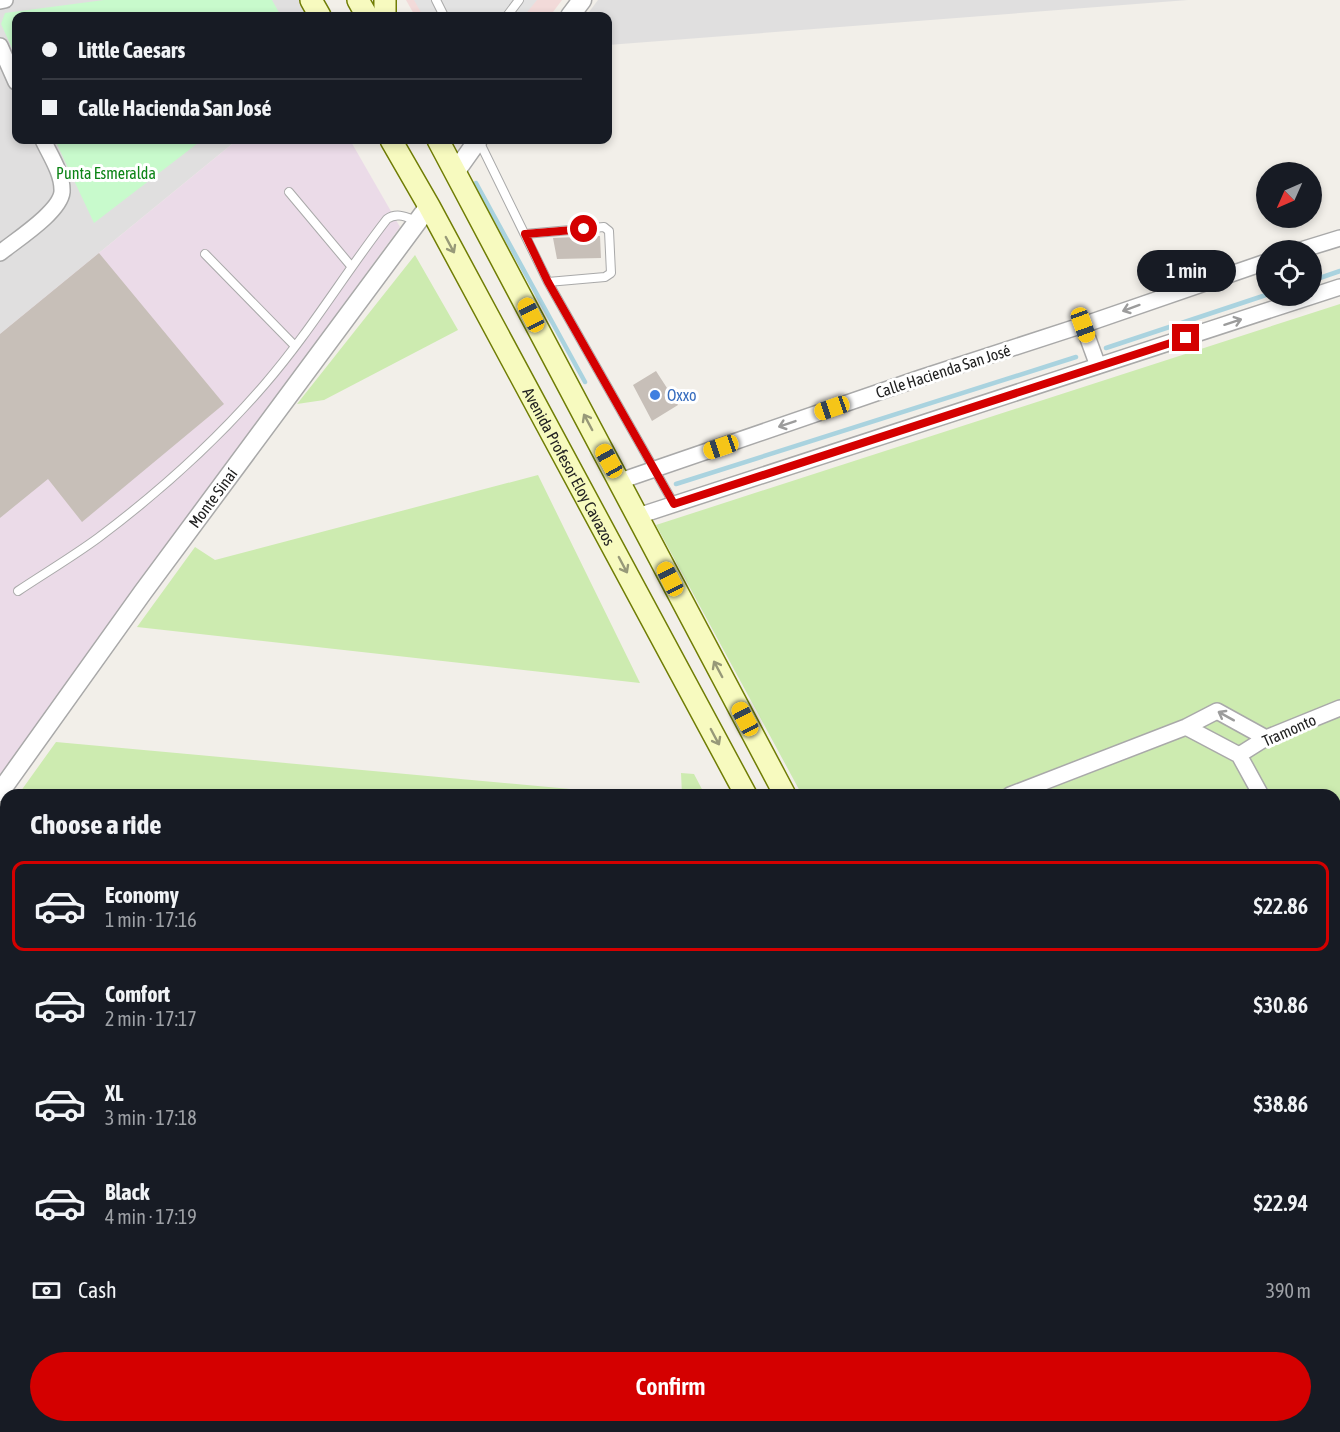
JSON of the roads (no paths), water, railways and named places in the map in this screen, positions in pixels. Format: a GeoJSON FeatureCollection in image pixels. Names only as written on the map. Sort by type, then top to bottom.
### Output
{"type":"FeatureCollection","features":[{"type":"Feature","properties":{"kind":"main road","name":"Avenida Profesor Eloy Cavazos"},"geometry":{"type":"LineString","coordinates":[[393,144],[423,214],[743,789]]}},
{"type":"Feature","properties":{"kind":"main road"},"geometry":{"type":"LineString","coordinates":[[440,144],[782,789]]}},
{"type":"Feature","properties":{"kind":"street"},"geometry":{"type":"LineString","coordinates":[[0,1],[5,0]]}},
{"type":"Feature","properties":{"kind":"street"},"geometry":{"type":"LineString","coordinates":[[0,46],[12,73]]}},
{"type":"Feature","properties":{"kind":"street"},"geometry":{"type":"LineString","coordinates":[[0,253],[49,213],[60,198],[62,192],[60,176],[45,144]]}},
{"type":"Feature","properties":{"kind":"street"},"geometry":{"type":"LineString","coordinates":[[456,171],[475,144]]}},
{"type":"Feature","properties":{"kind":"street","name":"Monte Sinaí"},"geometry":{"type":"LineString","coordinates":[[2,789],[143,592],[423,214]]}},
{"type":"Feature","properties":{"kind":"street"},"geometry":{"type":"LineString","coordinates":[[1322,244],[1340,238]]}},
{"type":"Feature","properties":{"kind":"street","name":"Calle Hacienda San José"},"geometry":{"type":"LineString","coordinates":[[620,482],[1256,265]]}},
{"type":"Feature","properties":{"kind":"street"},"geometry":{"type":"LineString","coordinates":[[638,516],[1340,287]]}},
{"type":"Feature","properties":{"kind":"street"},"geometry":{"type":"LineString","coordinates":[[1083,325],[1098,366]]}},
{"type":"Feature","properties":{"kind":"street"},"geometry":{"type":"LineString","coordinates":[[1026,789],[1186,727],[1217,711],[1266,738]]}},
{"type":"Feature","properties":{"kind":"street","name":"Tramonto"},"geometry":{"type":"LineString","coordinates":[[1239,755],[1266,738],[1339,712]]}},
{"type":"Feature","properties":{"kind":"street"},"geometry":{"type":"LineString","coordinates":[[1186,727],[1239,755],[1258,789]]}},
{"type":"Feature","properties":{"kind":"lane"},"geometry":{"type":"LineString","coordinates":[[480,144],[548,282],[674,504]]}},
{"type":"Feature","properties":{"kind":"lane"},"geometry":{"type":"LineString","coordinates":[[289,192],[351,266]]}},
{"type":"Feature","properties":{"kind":"lane"},"geometry":{"type":"LineString","coordinates":[[18,591],[96,539],[174,475],[247,404],[295,346],[351,266],[390,216],[423,214]]}},
{"type":"Feature","properties":{"kind":"lane"},"geometry":{"type":"LineString","coordinates":[[525,234],[604,227],[609,231],[611,273],[605,277],[548,282]]}},
{"type":"Feature","properties":{"kind":"lane"},"geometry":{"type":"LineString","coordinates":[[205,254],[295,346]]}},
{"type":"Feature","properties":{"kind":"waterway"},"geometry":{"type":"LineString","coordinates":[[476,183],[585,382]]}},
{"type":"Feature","properties":{"kind":"waterway"},"geometry":{"type":"LineString","coordinates":[[1322,277],[1340,271]]}},
{"type":"Feature","properties":{"kind":"waterway"},"geometry":{"type":"LineString","coordinates":[[1106,348],[1256,298]]}},
{"type":"Feature","properties":{"kind":"waterway"},"geometry":{"type":"LineString","coordinates":[[676,484],[1076,357]]}},
{"type":"Feature","properties":{"kind":"place","name":"Oxxo"},"geometry":{"type":"Point","coordinates":[655,395]}},
{"type":"Feature","properties":{"kind":"park label","name":"Punta Esmeralda"},"geometry":{"type":"Point","coordinates":[106,173]}}]}
